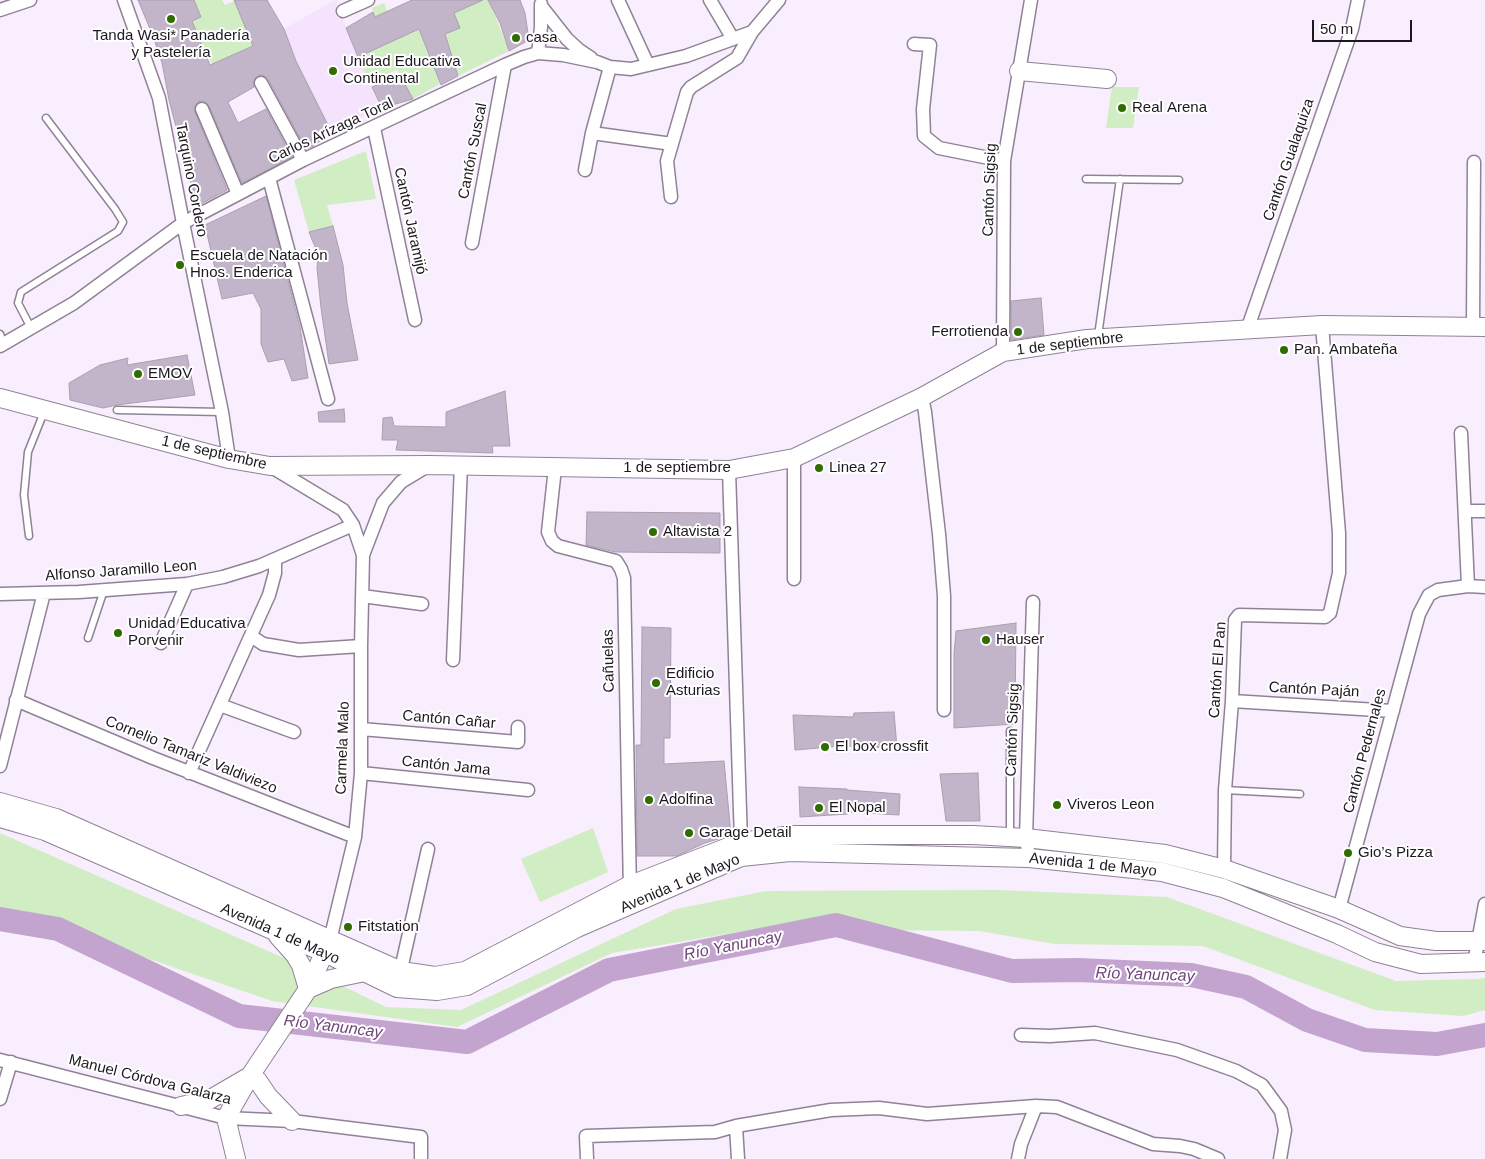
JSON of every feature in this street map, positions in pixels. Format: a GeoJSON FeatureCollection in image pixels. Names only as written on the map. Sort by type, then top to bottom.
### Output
{"type":"FeatureCollection","features":[{"type":"Feature","properties":{"kind":"main road"},"geometry":{"type":"LineString","coordinates":[[1019,71],[1107,79]]}},
{"type":"Feature","properties":{"kind":"main road","name":"1 de septiembre"},"geometry":{"type":"LineString","coordinates":[[0,398],[228,459],[270,466],[461,465],[729,470],[794,458],[922,397],[1003,352],[1097,338],[1322,325],[1479,327]]}},
{"type":"Feature","properties":{"kind":"main road","name":"Avenida 1 de Mayo"},"geometry":{"type":"LineString","coordinates":[[0,802],[56,818],[399,979],[465,971],[628,886],[741,842],[792,835],[973,835],[1165,854],[1224,870],[1339,909],[1400,936],[1436,941],[1481,941]]}},
{"type":"Feature","properties":{"kind":"main road","name":"Avenida 1 de Mayo"},"geometry":{"type":"LineString","coordinates":[[0,818],[45,831],[275,932],[327,946],[365,972],[399,979],[437,991],[467,986],[577,928],[741,857],[790,852],[1029,858],[1162,872],[1223,888],[1337,934],[1375,952],[1421,964],[1479,962]]}},
{"type":"Feature","properties":{"kind":"main road"},"geometry":{"type":"LineString","coordinates":[[275,932],[301,965],[306,991]]}},
{"type":"Feature","properties":{"kind":"main road"},"geometry":{"type":"LineString","coordinates":[[236,1159],[226,1118],[250,1076],[306,991],[327,946]]}},
{"type":"Feature","properties":{"kind":"main road"},"geometry":{"type":"LineString","coordinates":[[306,991],[331,979],[365,972]]}},
{"type":"Feature","properties":{"kind":"main road"},"geometry":{"type":"LineString","coordinates":[[181,1106],[209,1100],[250,1076]]}},
{"type":"Feature","properties":{"kind":"main road"},"geometry":{"type":"LineString","coordinates":[[250,1076],[258,1081],[268,1096],[292,1121]]}},
{"type":"Feature","properties":{"kind":"street"},"geometry":{"type":"LineString","coordinates":[[0,10],[30,0]]}},
{"type":"Feature","properties":{"kind":"street","name":"Tarquino Cordero"},"geometry":{"type":"LineString","coordinates":[[124,0],[159,98],[222,412],[228,459]]}},
{"type":"Feature","properties":{"kind":"street"},"geometry":{"type":"LineString","coordinates":[[343,11],[368,0]]}},
{"type":"Feature","properties":{"kind":"street"},"geometry":{"type":"LineString","coordinates":[[618,0],[648,65]]}},
{"type":"Feature","properties":{"kind":"street"},"geometry":{"type":"LineString","coordinates":[[710,0],[733,39]]}},
{"type":"Feature","properties":{"kind":"street","name":"Carlos Arízaga Toral"},"geometry":{"type":"LineString","coordinates":[[1,341],[31,328],[74,303],[183,224],[303,160],[505,65],[538,53],[556,54],[597,62],[610,67],[631,69],[686,56],[752,32],[778,0]]}},
{"type":"Feature","properties":{"kind":"street","name":"Cantón Sigsig"},"geometry":{"type":"LineString","coordinates":[[1003,352],[1004,161],[1031,0]]}},
{"type":"Feature","properties":{"kind":"street","name":"Cantón Gualaquiza"},"geometry":{"type":"LineString","coordinates":[[1247,330],[1352,29],[1358,0]]}},
{"type":"Feature","properties":{"kind":"street"},"geometry":{"type":"LineString","coordinates":[[538,53],[541,27],[540,3]]}},
{"type":"Feature","properties":{"kind":"street"},"geometry":{"type":"LineString","coordinates":[[540,3],[567,39],[597,62]]}},
{"type":"Feature","properties":{"kind":"street"},"geometry":{"type":"LineString","coordinates":[[671,197],[667,162],[687,92],[691,87],[737,58],[752,32]]}},
{"type":"Feature","properties":{"kind":"street"},"geometry":{"type":"LineString","coordinates":[[914,44],[930,45],[923,109],[924,136],[939,148],[1004,161]]}},
{"type":"Feature","properties":{"kind":"street","name":"Cantón Suscal"},"geometry":{"type":"LineString","coordinates":[[472,243],[505,65]]}},
{"type":"Feature","properties":{"kind":"street"},"geometry":{"type":"LineString","coordinates":[[585,170],[592,133],[610,67]]}},
{"type":"Feature","properties":{"kind":"street"},"geometry":{"type":"LineString","coordinates":[[261,83],[303,160]]}},
{"type":"Feature","properties":{"kind":"street"},"geometry":{"type":"LineString","coordinates":[[202,109],[238,194]]}},
{"type":"Feature","properties":{"kind":"street","name":"Cantón Jaramijó"},"geometry":{"type":"LineString","coordinates":[[374,128],[415,320]]}},
{"type":"Feature","properties":{"kind":"street"},"geometry":{"type":"LineString","coordinates":[[592,133],[672,144]]}},
{"type":"Feature","properties":{"kind":"street"},"geometry":{"type":"LineString","coordinates":[[1474,162],[1479,327]]}},
{"type":"Feature","properties":{"kind":"street"},"geometry":{"type":"LineString","coordinates":[[269,178],[328,398]]}},
{"type":"Feature","properties":{"kind":"street","name":"Cantón El Pan"},"geometry":{"type":"LineString","coordinates":[[1224,870],[1225,790],[1232,701],[1235,620],[1238,615],[1325,617],[1330,614],[1338,573],[1339,533],[1322,325]]}},
{"type":"Feature","properties":{"kind":"street"},"geometry":{"type":"LineString","coordinates":[[922,397],[943,587],[944,710]]}},
{"type":"Feature","properties":{"kind":"street"},"geometry":{"type":"LineString","coordinates":[[1462,433],[1468,586],[1485,587]]}},
{"type":"Feature","properties":{"kind":"street"},"geometry":{"type":"LineString","coordinates":[[794,458],[794,579]]}},
{"type":"Feature","properties":{"kind":"street","name":"Carmela Malo"},"geometry":{"type":"LineString","coordinates":[[327,946],[355,837],[361,773],[363,555],[383,503],[401,482],[429,465]]}},
{"type":"Feature","properties":{"kind":"street"},"geometry":{"type":"LineString","coordinates":[[453,660],[461,465]]}},
{"type":"Feature","properties":{"kind":"street","name":"Carmela Malo"},"geometry":{"type":"LineString","coordinates":[[270,466],[343,510],[353,525],[363,555]]}},
{"type":"Feature","properties":{"kind":"street","name":"Cañuelas"},"geometry":{"type":"LineString","coordinates":[[554,468],[548,532],[552,541],[558,546],[616,561],[624,578],[628,886],[632,904]]}},
{"type":"Feature","properties":{"kind":"street"},"geometry":{"type":"LineString","coordinates":[[729,470],[741,842]]}},
{"type":"Feature","properties":{"kind":"street"},"geometry":{"type":"LineString","coordinates":[[1466,511],[1485,511]]}},
{"type":"Feature","properties":{"kind":"street","name":"Alfonso Jaramillo Leon"},"geometry":{"type":"LineString","coordinates":[[0,594],[104,590],[187,584],[224,577],[275,560],[353,525]]}},
{"type":"Feature","properties":{"kind":"street"},"geometry":{"type":"LineString","coordinates":[[189,772],[269,595],[275,573],[275,560]]}},
{"type":"Feature","properties":{"kind":"street"},"geometry":{"type":"LineString","coordinates":[[161,643],[187,584]]}},
{"type":"Feature","properties":{"kind":"street","name":"Cantón Pedernales"},"geometry":{"type":"LineString","coordinates":[[1339,909],[1419,614],[1429,595],[1438,590],[1468,586]]}},
{"type":"Feature","properties":{"kind":"street"},"geometry":{"type":"LineString","coordinates":[[0,766],[44,593]]}},
{"type":"Feature","properties":{"kind":"street"},"geometry":{"type":"LineString","coordinates":[[362,596],[422,604]]}},
{"type":"Feature","properties":{"kind":"street","name":"Cantón Sigsig"},"geometry":{"type":"LineString","coordinates":[[1029,858],[1018,838],[1033,602]]}},
{"type":"Feature","properties":{"kind":"street"},"geometry":{"type":"LineString","coordinates":[[251,636],[263,644],[299,650],[361,646]]}},
{"type":"Feature","properties":{"kind":"street","name":"Cornelio Tamariz Valdiviezo"},"geometry":{"type":"LineString","coordinates":[[16,700],[189,772],[355,837]]}},
{"type":"Feature","properties":{"kind":"street","name":"Cantón Paján"},"geometry":{"type":"LineString","coordinates":[[1232,701],[1393,711]]}},
{"type":"Feature","properties":{"kind":"street"},"geometry":{"type":"LineString","coordinates":[[220,705],[294,732]]}},
{"type":"Feature","properties":{"kind":"street","name":"Cantón Cañar"},"geometry":{"type":"LineString","coordinates":[[361,729],[518,742],[518,726]]}},
{"type":"Feature","properties":{"kind":"street","name":"Cantón Jama"},"geometry":{"type":"LineString","coordinates":[[361,773],[528,790]]}},
{"type":"Feature","properties":{"kind":"street"},"geometry":{"type":"LineString","coordinates":[[399,979],[428,849]]}},
{"type":"Feature","properties":{"kind":"street"},"geometry":{"type":"LineString","coordinates":[[1479,962],[1485,904]]}},
{"type":"Feature","properties":{"kind":"street"},"geometry":{"type":"LineString","coordinates":[[1021,1035],[1050,1036],[1095,1033],[1177,1050],[1236,1071],[1262,1085],[1281,1111],[1285,1130],[1280,1159]]}},
{"type":"Feature","properties":{"kind":"street"},"geometry":{"type":"LineString","coordinates":[[0,1099],[5,1061]]}},
{"type":"Feature","properties":{"kind":"street","name":"Manuel Córdova Galarza"},"geometry":{"type":"LineString","coordinates":[[5,1061],[226,1118],[292,1121],[421,1137],[421,1159]]}},
{"type":"Feature","properties":{"kind":"street"},"geometry":{"type":"LineString","coordinates":[[1018,1159],[1021,1144],[1036,1106]]}},
{"type":"Feature","properties":{"kind":"street"},"geometry":{"type":"LineString","coordinates":[[586,1159],[586,1136],[715,1132],[736,1126],[831,1110],[879,1108],[927,1114],[1036,1106],[1057,1107],[1153,1144],[1186,1147],[1218,1159]]}},
{"type":"Feature","properties":{"kind":"street"},"geometry":{"type":"LineString","coordinates":[[736,1126],[738,1159]]}},
{"type":"Feature","properties":{"kind":"lane"},"geometry":{"type":"LineString","coordinates":[[31,328],[18,303],[21,292],[118,231],[123,222],[46,118]]}},
{"type":"Feature","properties":{"kind":"lane"},"geometry":{"type":"LineString","coordinates":[[1086,179],[1179,180]]}},
{"type":"Feature","properties":{"kind":"lane"},"geometry":{"type":"LineString","coordinates":[[1097,338],[1120,179]]}},
{"type":"Feature","properties":{"kind":"lane"},"geometry":{"type":"LineString","coordinates":[[29,536],[24,495],[28,452],[45,410]]}},
{"type":"Feature","properties":{"kind":"lane"},"geometry":{"type":"LineString","coordinates":[[117,410],[222,412]]}},
{"type":"Feature","properties":{"kind":"lane"},"geometry":{"type":"LineString","coordinates":[[88,638],[104,590]]}},
{"type":"Feature","properties":{"kind":"lane"},"geometry":{"type":"LineString","coordinates":[[1010,730],[1018,838]]}},
{"type":"Feature","properties":{"kind":"lane"},"geometry":{"type":"LineString","coordinates":[[1225,790],[1300,794]]}},
{"type":"Feature","properties":{"kind":"shaded area","name":"Unidad Educativa Continental"},"geometry":{"type":"Polygon","coordinates":[[[335,0],[358,57],[382,108],[331,131],[296,61],[284,29],[335,0]]]}},
{"type":"Feature","properties":{"kind":"green space"},"geometry":{"type":"Polygon","coordinates":[[[194,0],[222,0],[225,5],[237,0],[268,0],[270,5],[241,17],[253,46],[212,64],[202,47],[192,21],[201,17],[194,0]]]}},
{"type":"Feature","properties":{"kind":"green space"},"geometry":{"type":"Polygon","coordinates":[[[482,0],[489,0],[509,51],[458,76],[445,34],[460,28],[454,13],[482,0]]]}},
{"type":"Feature","properties":{"kind":"green space"},"geometry":{"type":"Polygon","coordinates":[[[384,3],[398,38],[419,29],[440,84],[413,99],[397,70],[369,81],[358,57],[386,44],[372,8],[384,3]]]}},
{"type":"Feature","properties":{"kind":"green space","name":"Real Arena"},"geometry":{"type":"Polygon","coordinates":[[[1112,87],[1139,87],[1133,128],[1106,128],[1112,87]]]}},
{"type":"Feature","properties":{"kind":"green space"},"geometry":{"type":"Polygon","coordinates":[[[366,151],[376,199],[327,205],[333,226],[309,232],[294,180],[366,151]]]}},
{"type":"Feature","properties":{"kind":"green space"},"geometry":{"type":"Polygon","coordinates":[[[593,828],[608,872],[540,902],[521,859],[593,828]]]}},
{"type":"Feature","properties":{"kind":"green space"},"geometry":{"type":"Polygon","coordinates":[[[0,833],[293,962],[386,1007],[461,1010],[676,909],[766,891],[998,890],[1167,897],[1396,981],[1485,978],[1485,1010],[1463,1016],[1375,1010],[1203,946],[1055,944],[979,931],[757,929],[612,953],[457,1027],[272,1001],[0,908],[0,833]]]}},
{"type":"Feature","properties":{"kind":"building"},"geometry":{"type":"Polygon","coordinates":[[[138,0],[194,0],[201,17],[192,21],[210,65],[253,46],[234,0],[267,0],[284,29],[296,61],[331,131],[314,146],[306,149],[268,79],[262,75],[257,76],[253,82],[254,87],[228,102],[238,123],[266,109],[292,157],[242,183],[209,106],[203,101],[198,102],[194,108],[195,112],[227,190],[199,205],[191,184],[169,100],[162,63],[138,0]]]}},
{"type":"Feature","properties":{"kind":"building"},"geometry":{"type":"Polygon","coordinates":[[[412,0],[483,0],[454,13],[460,28],[445,34],[458,76],[441,85],[419,29],[358,57],[346,28],[373,12],[375,17],[412,0]]]}},
{"type":"Feature","properties":{"kind":"building"},"geometry":{"type":"Polygon","coordinates":[[[488,0],[520,0],[525,13],[529,40],[509,51],[500,23],[488,0]]]}},
{"type":"Feature","properties":{"kind":"building"},"geometry":{"type":"Polygon","coordinates":[[[400,75],[413,99],[382,108],[372,87],[400,75]]]}},
{"type":"Feature","properties":{"kind":"building"},"geometry":{"type":"Polygon","coordinates":[[[266,196],[300,327],[308,378],[292,381],[284,359],[268,362],[261,344],[261,309],[253,293],[222,299],[205,225],[266,196]]]}},
{"type":"Feature","properties":{"kind":"building"},"geometry":{"type":"Polygon","coordinates":[[[333,226],[343,265],[347,303],[358,360],[329,364],[317,268],[318,254],[309,232],[333,226]]]}},
{"type":"Feature","properties":{"kind":"building"},"geometry":{"type":"Polygon","coordinates":[[[1041,298],[1044,335],[1011,340],[1011,301],[1041,298]]]}},
{"type":"Feature","properties":{"kind":"building","name":"EMOV"},"geometry":{"type":"Polygon","coordinates":[[[187,355],[195,395],[103,408],[70,400],[69,383],[100,365],[128,358],[127,365],[187,355]]]}},
{"type":"Feature","properties":{"kind":"building"},"geometry":{"type":"Polygon","coordinates":[[[505,391],[510,446],[492,446],[493,453],[396,450],[398,440],[382,440],[383,418],[392,417],[394,426],[446,427],[446,412],[505,391]]]}},
{"type":"Feature","properties":{"kind":"building"},"geometry":{"type":"Polygon","coordinates":[[[344,409],[345,422],[319,422],[318,412],[344,409]]]}},
{"type":"Feature","properties":{"kind":"building","name":"Altavista 2"},"geometry":{"type":"Polygon","coordinates":[[[587,512],[720,513],[720,553],[615,552],[586,545],[587,512]]]}},
{"type":"Feature","properties":{"kind":"building"},"geometry":{"type":"Polygon","coordinates":[[[1016,623],[1015,724],[954,728],[954,653],[956,631],[1016,623]]]}},
{"type":"Feature","properties":{"kind":"building"},"geometry":{"type":"Polygon","coordinates":[[[642,627],[671,628],[670,738],[664,738],[664,764],[724,761],[731,835],[705,843],[677,856],[637,856],[636,745],[641,745],[642,627]]]}},
{"type":"Feature","properties":{"kind":"building"},"geometry":{"type":"Polygon","coordinates":[[[894,712],[897,748],[842,746],[795,750],[793,715],[853,717],[854,713],[894,712]]]}},
{"type":"Feature","properties":{"kind":"building"},"geometry":{"type":"Polygon","coordinates":[[[978,773],[980,821],[946,821],[940,774],[978,773]]]}},
{"type":"Feature","properties":{"kind":"building"},"geometry":{"type":"Polygon","coordinates":[[[799,787],[900,794],[899,815],[848,812],[848,814],[800,817],[799,787]]]}},
{"type":"Feature","properties":{"kind":"waterway","name":"Río Yanuncay"},"geometry":{"type":"LineString","coordinates":[[0,919],[58,929],[239,1016],[467,1042],[609,970],[836,925],[1012,971],[1078,970],[1191,975],[1246,987],[1307,1020],[1365,1040],[1437,1044],[1485,1035]]}},
{"type":"Feature","properties":{"kind":"place","name":"Tanda Wasi* Panadería y Pastelería"},"geometry":{"type":"Point","coordinates":[171,19]}},
{"type":"Feature","properties":{"kind":"place","name":"casa"},"geometry":{"type":"Point","coordinates":[516,38]}},
{"type":"Feature","properties":{"kind":"place","name":"Unidad Educativa Continental"},"geometry":{"type":"Point","coordinates":[333,71]}},
{"type":"Feature","properties":{"kind":"place","name":"Real Arena"},"geometry":{"type":"Point","coordinates":[1122,108]}},
{"type":"Feature","properties":{"kind":"place","name":"Escuela de Natación Hnos. Enderica"},"geometry":{"type":"Point","coordinates":[180,265]}},
{"type":"Feature","properties":{"kind":"place","name":"Ferrotienda"},"geometry":{"type":"Point","coordinates":[1018,332]}},
{"type":"Feature","properties":{"kind":"place","name":"Pan. Ambateña"},"geometry":{"type":"Point","coordinates":[1284,350]}},
{"type":"Feature","properties":{"kind":"place","name":"EMOV"},"geometry":{"type":"Point","coordinates":[138,374]}},
{"type":"Feature","properties":{"kind":"place","name":"Linea 27"},"geometry":{"type":"Point","coordinates":[819,468]}},
{"type":"Feature","properties":{"kind":"place","name":"Altavista 2"},"geometry":{"type":"Point","coordinates":[653,532]}},
{"type":"Feature","properties":{"kind":"place","name":"Unidad Educativa Porvenir"},"geometry":{"type":"Point","coordinates":[118,633]}},
{"type":"Feature","properties":{"kind":"place","name":"Hauser"},"geometry":{"type":"Point","coordinates":[986,640]}},
{"type":"Feature","properties":{"kind":"place","name":"Edificio Asturias"},"geometry":{"type":"Point","coordinates":[656,683]}},
{"type":"Feature","properties":{"kind":"place","name":"El box crossfit"},"geometry":{"type":"Point","coordinates":[825,747]}},
{"type":"Feature","properties":{"kind":"place","name":"Adolfina"},"geometry":{"type":"Point","coordinates":[649,800]}},
{"type":"Feature","properties":{"kind":"place","name":"Viveros Leon"},"geometry":{"type":"Point","coordinates":[1057,805]}},
{"type":"Feature","properties":{"kind":"place","name":"El Nopal"},"geometry":{"type":"Point","coordinates":[819,808]}},
{"type":"Feature","properties":{"kind":"place","name":"Garage Detail"},"geometry":{"type":"Point","coordinates":[689,833]}},
{"type":"Feature","properties":{"kind":"place","name":"Gio’s Pizza"},"geometry":{"type":"Point","coordinates":[1348,853]}},
{"type":"Feature","properties":{"kind":"place","name":"Fitstation"},"geometry":{"type":"Point","coordinates":[348,927]}}]}
